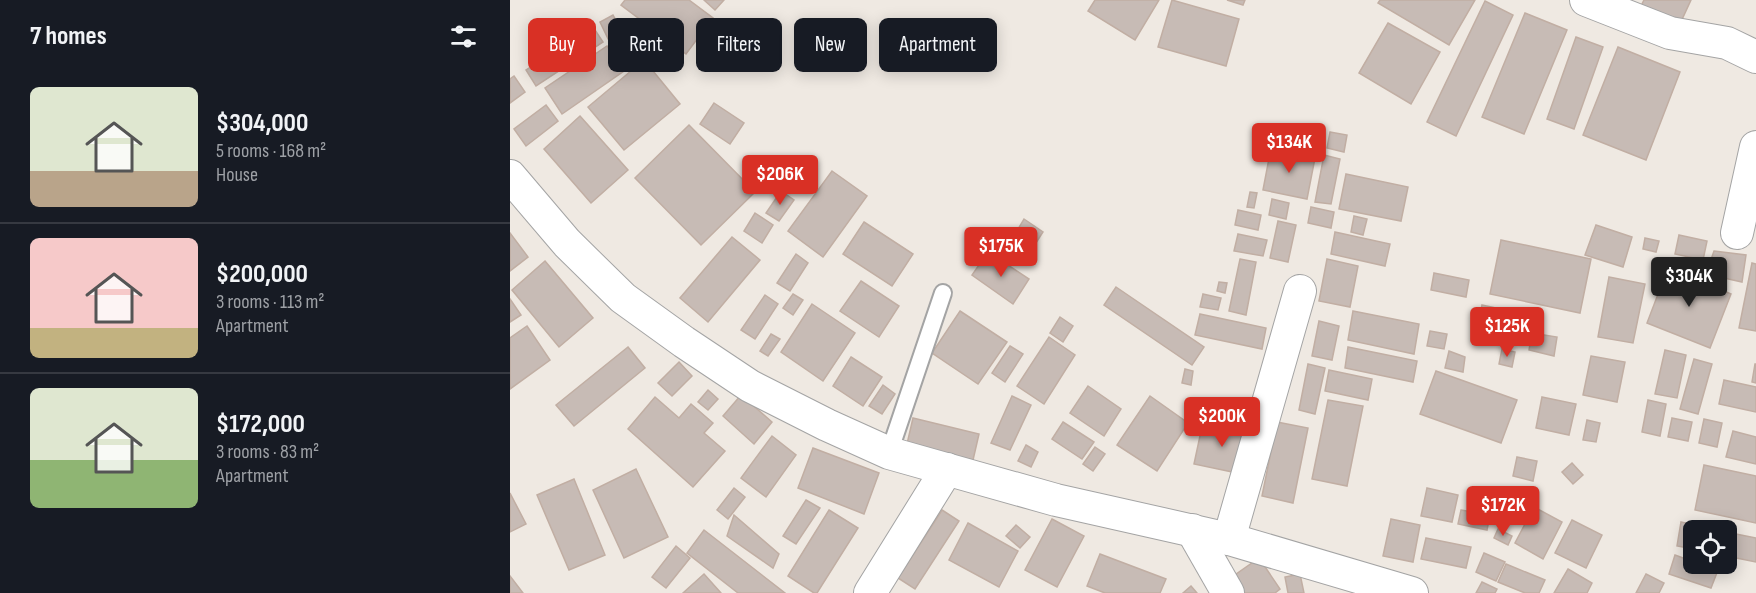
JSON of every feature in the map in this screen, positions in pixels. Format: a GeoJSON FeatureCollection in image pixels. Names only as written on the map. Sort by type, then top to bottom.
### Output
{"type":"FeatureCollection","features":[{"type":"Feature","properties":{"kind":"street"},"geometry":{"type":"LineString","coordinates":[[1586,0],[1670,33],[1726,43],[1756,57]]}},
{"type":"Feature","properties":{"kind":"street"},"geometry":{"type":"LineString","coordinates":[[1737,233],[1756,147]]}},
{"type":"Feature","properties":{"kind":"street"},"geometry":{"type":"LineString","coordinates":[[510,176],[567,243],[623,298],[750,386],[827,425],[889,453],[1056,500],[1229,539],[1412,593]]}},
{"type":"Feature","properties":{"kind":"street"},"geometry":{"type":"LineString","coordinates":[[1229,539],[1300,291]]}},
{"type":"Feature","properties":{"kind":"street"},"geometry":{"type":"LineString","coordinates":[[870,593],[947,469]]}},
{"type":"Feature","properties":{"kind":"street"},"geometry":{"type":"LineString","coordinates":[[1192,530],[1228,593]]}},
{"type":"Feature","properties":{"kind":"lane"},"geometry":{"type":"LineString","coordinates":[[889,453],[943,293]]}},
{"type":"Feature","properties":{"kind":"building"},"geometry":{"type":"Polygon","coordinates":[[[625,0],[689,0],[713,18],[696,18],[696,41],[686,54],[684,52],[684,18],[638,18],[621,5],[625,0]]]}},
{"type":"Feature","properties":{"kind":"building"},"geometry":{"type":"Polygon","coordinates":[[[704,0],[724,0],[715,10],[704,0]]]}},
{"type":"Feature","properties":{"kind":"building"},"geometry":{"type":"Polygon","coordinates":[[[1095,0],[1159,0],[1135,40],[1088,11],[1095,0]]]}},
{"type":"Feature","properties":{"kind":"building"},"geometry":{"type":"Polygon","coordinates":[[[1172,0],[1239,19],[1226,66],[1158,47],[1172,0]]]}},
{"type":"Feature","properties":{"kind":"building"},"geometry":{"type":"Polygon","coordinates":[[[1227,0],[1245,0],[1243,5],[1227,0]]]}},
{"type":"Feature","properties":{"kind":"building"},"geometry":{"type":"Polygon","coordinates":[[[1380,0],[1475,0],[1449,45],[1378,3],[1380,0]]]}},
{"type":"Feature","properties":{"kind":"building"},"geometry":{"type":"Polygon","coordinates":[[[1644,0],[1691,0],[1679,26],[1640,8],[1644,0]]]}},
{"type":"Feature","properties":{"kind":"building"},"geometry":{"type":"Polygon","coordinates":[[[1485,1],[1513,15],[1456,136],[1427,122],[1485,1]]]}},
{"type":"Feature","properties":{"kind":"building"},"geometry":{"type":"Polygon","coordinates":[[[1525,13],[1567,30],[1524,134],[1482,117],[1525,13]]]}},
{"type":"Feature","properties":{"kind":"building"},"geometry":{"type":"Polygon","coordinates":[[[613,15],[615,18],[608,18],[608,39],[600,22],[613,15]]]}},
{"type":"Feature","properties":{"kind":"building"},"geometry":{"type":"Polygon","coordinates":[[[1388,23],[1440,52],[1411,104],[1359,73],[1388,23]]]}},
{"type":"Feature","properties":{"kind":"building"},"geometry":{"type":"Polygon","coordinates":[[[596,32],[603,42],[596,47],[596,32]]]}},
{"type":"Feature","properties":{"kind":"building"},"geometry":{"type":"Polygon","coordinates":[[[1576,37],[1603,47],[1574,129],[1547,119],[1576,37]]]}},
{"type":"Feature","properties":{"kind":"building"},"geometry":{"type":"Polygon","coordinates":[[[607,46],[608,72],[623,72],[562,114],[545,88],[569,72],[596,72],[596,53],[607,46]]]}},
{"type":"Feature","properties":{"kind":"building"},"geometry":{"type":"Polygon","coordinates":[[[1618,47],[1680,72],[1646,160],[1583,135],[1618,47]]]}},
{"type":"Feature","properties":{"kind":"building"},"geometry":{"type":"Polygon","coordinates":[[[528,69],[528,72],[557,72],[536,86],[526,70],[528,69]]]}},
{"type":"Feature","properties":{"kind":"building"},"geometry":{"type":"Polygon","coordinates":[[[630,72],[654,72],[680,104],[624,150],[588,107],[630,72]]]}},
{"type":"Feature","properties":{"kind":"building"},"geometry":{"type":"Polygon","coordinates":[[[514,76],[525,92],[510,103],[510,79],[514,76]]]}},
{"type":"Feature","properties":{"kind":"building"},"geometry":{"type":"Polygon","coordinates":[[[714,103],[744,123],[730,144],[700,124],[714,103]]]}},
{"type":"Feature","properties":{"kind":"building"},"geometry":{"type":"Polygon","coordinates":[[[546,105],[558,121],[526,146],[514,129],[546,105]]]}},
{"type":"Feature","properties":{"kind":"building"},"geometry":{"type":"Polygon","coordinates":[[[580,116],[628,170],[591,203],[544,149],[580,116]]]}},
{"type":"Feature","properties":{"kind":"building"},"geometry":{"type":"Polygon","coordinates":[[[689,125],[755,192],[701,245],[635,178],[689,125]]]}},
{"type":"Feature","properties":{"kind":"building"},"geometry":{"type":"Polygon","coordinates":[[[1287,131],[1304,135],[1302,148],[1285,145],[1287,131]]]}},
{"type":"Feature","properties":{"kind":"building"},"geometry":{"type":"Polygon","coordinates":[[[1330,132],[1347,135],[1344,152],[1327,148],[1330,132]]]}},
{"type":"Feature","properties":{"kind":"building"},"geometry":{"type":"Polygon","coordinates":[[[1271,148],[1315,158],[1307,199],[1263,190],[1271,148]]]}},
{"type":"Feature","properties":{"kind":"building"},"geometry":{"type":"Polygon","coordinates":[[[1324,155],[1340,159],[1331,204],[1315,202],[1324,155]]]}},
{"type":"Feature","properties":{"kind":"building"},"geometry":{"type":"Polygon","coordinates":[[[832,171],[867,196],[823,257],[788,231],[832,171]]]}},
{"type":"Feature","properties":{"kind":"building"},"geometry":{"type":"Polygon","coordinates":[[[1346,174],[1408,187],[1401,221],[1339,209],[1346,174]]]}},
{"type":"Feature","properties":{"kind":"building"},"geometry":{"type":"Polygon","coordinates":[[[781,191],[794,200],[779,221],[766,213],[781,191]]]}},
{"type":"Feature","properties":{"kind":"building"},"geometry":{"type":"Polygon","coordinates":[[[1250,192],[1257,193],[1254,208],[1247,207],[1250,192]]]}},
{"type":"Feature","properties":{"kind":"building"},"geometry":{"type":"Polygon","coordinates":[[[1272,199],[1289,203],[1286,219],[1269,215],[1272,199]]]}},
{"type":"Feature","properties":{"kind":"building"},"geometry":{"type":"Polygon","coordinates":[[[1311,207],[1334,212],[1331,228],[1308,223],[1311,207]]]}},
{"type":"Feature","properties":{"kind":"building"},"geometry":{"type":"Polygon","coordinates":[[[1238,210],[1261,215],[1258,230],[1235,225],[1238,210]]]}},
{"type":"Feature","properties":{"kind":"building"},"geometry":{"type":"Polygon","coordinates":[[[755,213],[773,225],[762,243],[744,231],[755,213]]]}},
{"type":"Feature","properties":{"kind":"building"},"geometry":{"type":"Polygon","coordinates":[[[1354,216],[1367,219],[1363,235],[1351,232],[1354,216]]]}},
{"type":"Feature","properties":{"kind":"building"},"geometry":{"type":"Polygon","coordinates":[[[1024,219],[1043,232],[1034,246],[1015,234],[1024,219]]]}},
{"type":"Feature","properties":{"kind":"building"},"geometry":{"type":"Polygon","coordinates":[[[1278,221],[1296,225],[1288,262],[1270,258],[1278,221]]]}},
{"type":"Feature","properties":{"kind":"building"},"geometry":{"type":"Polygon","coordinates":[[[864,222],[913,254],[892,286],[843,254],[864,222]]]}},
{"type":"Feature","properties":{"kind":"building"},"geometry":{"type":"Polygon","coordinates":[[[1596,225],[1632,237],[1623,267],[1585,255],[1596,225]]]}},
{"type":"Feature","properties":{"kind":"building"},"geometry":{"type":"Polygon","coordinates":[[[1335,232],[1390,244],[1385,266],[1331,254],[1335,232]]]}},
{"type":"Feature","properties":{"kind":"building"},"geometry":{"type":"Polygon","coordinates":[[[510,233],[528,257],[510,271],[510,233]]]}},
{"type":"Feature","properties":{"kind":"building"},"geometry":{"type":"Polygon","coordinates":[[[1238,234],[1267,240],[1263,256],[1234,251],[1238,234]]]}},
{"type":"Feature","properties":{"kind":"building"},"geometry":{"type":"Polygon","coordinates":[[[1679,235],[1707,241],[1703,260],[1675,254],[1679,235]]]}},
{"type":"Feature","properties":{"kind":"building"},"geometry":{"type":"Polygon","coordinates":[[[732,237],[760,260],[708,322],[680,298],[732,237]]]}},
{"type":"Feature","properties":{"kind":"building"},"geometry":{"type":"Polygon","coordinates":[[[1645,238],[1659,241],[1656,252],[1643,249],[1645,238]]]}},
{"type":"Feature","properties":{"kind":"building"},"geometry":{"type":"Polygon","coordinates":[[[1501,240],[1591,259],[1580,313],[1490,294],[1501,240]]]}},
{"type":"Feature","properties":{"kind":"building"},"geometry":{"type":"Polygon","coordinates":[[[1714,251],[1746,255],[1742,282],[1706,274],[1714,251]]]}},
{"type":"Feature","properties":{"kind":"building"},"geometry":{"type":"Polygon","coordinates":[[[988,252],[1029,279],[1013,304],[972,275],[988,252]]]}},
{"type":"Feature","properties":{"kind":"building"},"geometry":{"type":"Polygon","coordinates":[[[796,254],[808,263],[790,291],[777,283],[796,254]]]}},
{"type":"Feature","properties":{"kind":"building"},"geometry":{"type":"Polygon","coordinates":[[[1240,259],[1256,262],[1246,315],[1229,311],[1240,259]]]}},
{"type":"Feature","properties":{"kind":"building"},"geometry":{"type":"Polygon","coordinates":[[[1327,259],[1358,266],[1350,307],[1319,301],[1327,259]]]}},
{"type":"Feature","properties":{"kind":"building"},"geometry":{"type":"Polygon","coordinates":[[[545,261],[593,318],[559,347],[512,290],[545,261]]]}},
{"type":"Feature","properties":{"kind":"building"},"geometry":{"type":"Polygon","coordinates":[[[1752,263],[1756,264],[1756,331],[1739,328],[1752,263]]]}},
{"type":"Feature","properties":{"kind":"building"},"geometry":{"type":"Polygon","coordinates":[[[1668,268],[1731,294],[1710,348],[1647,323],[1668,268]]]}},
{"type":"Feature","properties":{"kind":"building"},"geometry":{"type":"Polygon","coordinates":[[[1434,273],[1469,280],[1466,297],[1431,290],[1434,273]]]}},
{"type":"Feature","properties":{"kind":"building"},"geometry":{"type":"Polygon","coordinates":[[[1609,277],[1645,284],[1633,343],[1598,337],[1609,277]]]}},
{"type":"Feature","properties":{"kind":"building"},"geometry":{"type":"Polygon","coordinates":[[[861,281],[899,306],[879,337],[840,311],[861,281]]]}},
{"type":"Feature","properties":{"kind":"building"},"geometry":{"type":"Polygon","coordinates":[[[1219,282],[1227,283],[1225,293],[1217,291],[1219,282]]]}},
{"type":"Feature","properties":{"kind":"building"},"geometry":{"type":"Polygon","coordinates":[[[1116,287],[1204,347],[1192,365],[1104,305],[1116,287]]]}},
{"type":"Feature","properties":{"kind":"building"},"geometry":{"type":"Polygon","coordinates":[[[793,294],[803,300],[793,315],[783,308],[793,294]]]}},
{"type":"Feature","properties":{"kind":"building"},"geometry":{"type":"Polygon","coordinates":[[[1203,294],[1221,298],[1218,310],[1200,307],[1203,294]]]}},
{"type":"Feature","properties":{"kind":"building"},"geometry":{"type":"Polygon","coordinates":[[[765,295],[778,304],[755,339],[741,330],[765,295]]]}},
{"type":"Feature","properties":{"kind":"building"},"geometry":{"type":"Polygon","coordinates":[[[510,299],[521,315],[510,322],[510,299]]]}},
{"type":"Feature","properties":{"kind":"building"},"geometry":{"type":"Polygon","coordinates":[[[812,304],[855,333],[823,381],[781,352],[812,304]]]}},
{"type":"Feature","properties":{"kind":"building"},"geometry":{"type":"Polygon","coordinates":[[[1482,305],[1501,309],[1494,339],[1476,335],[1482,305]]]}},
{"type":"Feature","properties":{"kind":"building"},"geometry":{"type":"Polygon","coordinates":[[[960,311],[1007,342],[978,384],[932,353],[960,311]]]}},
{"type":"Feature","properties":{"kind":"building"},"geometry":{"type":"Polygon","coordinates":[[[1353,311],[1419,324],[1414,354],[1348,340],[1353,311]]]}},
{"type":"Feature","properties":{"kind":"building"},"geometry":{"type":"Polygon","coordinates":[[[1200,314],[1266,328],[1262,349],[1195,335],[1200,314]]]}},
{"type":"Feature","properties":{"kind":"building"},"geometry":{"type":"Polygon","coordinates":[[[1060,317],[1073,326],[1063,342],[1050,333],[1060,317]]]}},
{"type":"Feature","properties":{"kind":"building"},"geometry":{"type":"Polygon","coordinates":[[[1319,321],[1339,326],[1332,360],[1312,356],[1319,321]]]}},
{"type":"Feature","properties":{"kind":"building"},"geometry":{"type":"Polygon","coordinates":[[[527,326],[550,360],[510,389],[510,338],[527,326]]]}},
{"type":"Feature","properties":{"kind":"building"},"geometry":{"type":"Polygon","coordinates":[[[1430,331],[1447,334],[1444,349],[1427,346],[1430,331]]]}},
{"type":"Feature","properties":{"kind":"building"},"geometry":{"type":"Polygon","coordinates":[[[1532,333],[1557,337],[1554,356],[1529,350],[1532,333]]]}},
{"type":"Feature","properties":{"kind":"building"},"geometry":{"type":"Polygon","coordinates":[[[771,334],[780,339],[768,356],[760,351],[771,334]]]}},
{"type":"Feature","properties":{"kind":"building"},"geometry":{"type":"Polygon","coordinates":[[[1049,337],[1075,355],[1044,404],[1017,386],[1049,337]]]}},
{"type":"Feature","properties":{"kind":"building"},"geometry":{"type":"Polygon","coordinates":[[[1010,346],[1023,354],[1005,382],[992,373],[1010,346]]]}},
{"type":"Feature","properties":{"kind":"building"},"geometry":{"type":"Polygon","coordinates":[[[628,347],[645,368],[574,426],[556,405],[628,347]]]}},
{"type":"Feature","properties":{"kind":"building"},"geometry":{"type":"Polygon","coordinates":[[[1348,347],[1417,361],[1413,382],[1345,368],[1348,347]]]}},
{"type":"Feature","properties":{"kind":"building"},"geometry":{"type":"Polygon","coordinates":[[[1502,349],[1515,352],[1512,367],[1499,364],[1502,349]]]}},
{"type":"Feature","properties":{"kind":"building"},"geometry":{"type":"Polygon","coordinates":[[[1665,350],[1686,355],[1677,398],[1655,394],[1665,350]]]}},
{"type":"Feature","properties":{"kind":"building"},"geometry":{"type":"Polygon","coordinates":[[[1449,351],[1465,357],[1463,372],[1445,368],[1449,351]]]}},
{"type":"Feature","properties":{"kind":"building"},"geometry":{"type":"Polygon","coordinates":[[[1591,356],[1625,362],[1617,402],[1583,395],[1591,356]]]}},
{"type":"Feature","properties":{"kind":"building"},"geometry":{"type":"Polygon","coordinates":[[[851,357],[882,377],[863,406],[833,386],[851,357]]]}},
{"type":"Feature","properties":{"kind":"building"},"geometry":{"type":"Polygon","coordinates":[[[1694,359],[1712,364],[1698,414],[1680,409],[1694,359]]]}},
{"type":"Feature","properties":{"kind":"building"},"geometry":{"type":"Polygon","coordinates":[[[679,362],[692,376],[672,396],[658,383],[679,362]]]}},
{"type":"Feature","properties":{"kind":"building"},"geometry":{"type":"Polygon","coordinates":[[[1308,364],[1325,368],[1315,414],[1299,410],[1308,364]]]}},
{"type":"Feature","properties":{"kind":"building"},"geometry":{"type":"Polygon","coordinates":[[[1756,364],[1756,383],[1752,382],[1756,364]]]}},
{"type":"Feature","properties":{"kind":"building"},"geometry":{"type":"Polygon","coordinates":[[[1185,369],[1193,371],[1191,385],[1182,383],[1185,369]]]}},
{"type":"Feature","properties":{"kind":"building"},"geometry":{"type":"Polygon","coordinates":[[[1329,370],[1372,379],[1368,400],[1325,391],[1329,370]]]}},
{"type":"Feature","properties":{"kind":"building"},"geometry":{"type":"Polygon","coordinates":[[[1436,371],[1517,400],[1501,443],[1420,414],[1436,371]]]}},
{"type":"Feature","properties":{"kind":"building"},"geometry":{"type":"Polygon","coordinates":[[[1724,380],[1756,387],[1756,412],[1719,404],[1724,380]]]}},
{"type":"Feature","properties":{"kind":"building"},"geometry":{"type":"Polygon","coordinates":[[[883,385],[895,394],[882,414],[869,406],[883,385]]]}},
{"type":"Feature","properties":{"kind":"building"},"geometry":{"type":"Polygon","coordinates":[[[1088,386],[1121,409],[1104,436],[1070,413],[1088,386]]]}},
{"type":"Feature","properties":{"kind":"building"},"geometry":{"type":"Polygon","coordinates":[[[708,390],[718,399],[708,410],[698,402],[708,390]]]}},
{"type":"Feature","properties":{"kind":"building"},"geometry":{"type":"Polygon","coordinates":[[[741,395],[772,422],[754,444],[723,416],[741,395]]]}},
{"type":"Feature","properties":{"kind":"building"},"geometry":{"type":"Polygon","coordinates":[[[1012,396],[1031,405],[1010,450],[991,443],[1012,396]]]}},
{"type":"Feature","properties":{"kind":"building"},"geometry":{"type":"Polygon","coordinates":[[[1150,396],[1188,423],[1157,471],[1117,445],[1150,396]]]}},
{"type":"Feature","properties":{"kind":"building"},"geometry":{"type":"Polygon","coordinates":[[[655,397],[679,418],[691,404],[713,423],[704,433],[725,451],[693,487],[628,429],[655,397]]]}},
{"type":"Feature","properties":{"kind":"building"},"geometry":{"type":"Polygon","coordinates":[[[1542,397],[1576,404],[1569,435],[1536,428],[1542,397]]]}},
{"type":"Feature","properties":{"kind":"building"},"geometry":{"type":"Polygon","coordinates":[[[1328,400],[1363,406],[1347,486],[1312,479],[1328,400]]]}},
{"type":"Feature","properties":{"kind":"building"},"geometry":{"type":"Polygon","coordinates":[[[1648,400],[1666,404],[1660,436],[1642,432],[1648,400]]]}},
{"type":"Feature","properties":{"kind":"building"},"geometry":{"type":"Polygon","coordinates":[[[913,418],[979,434],[973,460],[907,444],[913,418]]]}},
{"type":"Feature","properties":{"kind":"building"},"geometry":{"type":"Polygon","coordinates":[[[1672,418],[1692,422],[1688,441],[1668,437],[1672,418]]]}},
{"type":"Feature","properties":{"kind":"building"},"geometry":{"type":"Polygon","coordinates":[[[1704,419],[1722,423],[1717,447],[1699,443],[1704,419]]]}},
{"type":"Feature","properties":{"kind":"building"},"geometry":{"type":"Polygon","coordinates":[[[1587,420],[1600,423],[1596,442],[1583,440],[1587,420]]]}},
{"type":"Feature","properties":{"kind":"building"},"geometry":{"type":"Polygon","coordinates":[[[1063,422],[1094,442],[1082,459],[1052,439],[1063,422]]]}},
{"type":"Feature","properties":{"kind":"building"},"geometry":{"type":"Polygon","coordinates":[[[1203,422],[1250,432],[1242,474],[1194,464],[1203,422]]]}},
{"type":"Feature","properties":{"kind":"building"},"geometry":{"type":"Polygon","coordinates":[[[1277,422],[1308,428],[1293,503],[1262,496],[1277,422]]]}},
{"type":"Feature","properties":{"kind":"building"},"geometry":{"type":"Polygon","coordinates":[[[1733,431],[1756,437],[1756,464],[1726,457],[1733,431]]]}},
{"type":"Feature","properties":{"kind":"building"},"geometry":{"type":"Polygon","coordinates":[[[772,436],[796,455],[766,497],[741,478],[772,436]]]}},
{"type":"Feature","properties":{"kind":"building"},"geometry":{"type":"Polygon","coordinates":[[[1026,445],[1038,452],[1031,467],[1018,461],[1026,445]]]}},
{"type":"Feature","properties":{"kind":"building"},"geometry":{"type":"Polygon","coordinates":[[[1095,447],[1105,454],[1093,471],[1083,464],[1095,447]]]}},
{"type":"Feature","properties":{"kind":"building"},"geometry":{"type":"Polygon","coordinates":[[[813,448],[879,473],[864,514],[798,488],[813,448]]]}},
{"type":"Feature","properties":{"kind":"building"},"geometry":{"type":"Polygon","coordinates":[[[1517,457],[1537,461],[1533,481],[1513,476],[1517,457]]]}},
{"type":"Feature","properties":{"kind":"building"},"geometry":{"type":"Polygon","coordinates":[[[1572,463],[1583,475],[1573,484],[1562,472],[1572,463]]]}},
{"type":"Feature","properties":{"kind":"building"},"geometry":{"type":"Polygon","coordinates":[[[1704,465],[1756,476],[1756,523],[1695,510],[1704,465]]]}},
{"type":"Feature","properties":{"kind":"building"},"geometry":{"type":"Polygon","coordinates":[[[636,469],[668,537],[624,558],[593,490],[636,469]]]}},
{"type":"Feature","properties":{"kind":"building"},"geometry":{"type":"Polygon","coordinates":[[[574,479],[605,555],[569,570],[537,495],[574,479]]]}},
{"type":"Feature","properties":{"kind":"building"},"geometry":{"type":"Polygon","coordinates":[[[734,488],[745,497],[728,519],[717,510],[734,488]]]}},
{"type":"Feature","properties":{"kind":"building"},"geometry":{"type":"Polygon","coordinates":[[[1427,488],[1458,495],[1452,522],[1421,516],[1427,488]]]}},
{"type":"Feature","properties":{"kind":"building"},"geometry":{"type":"Polygon","coordinates":[[[510,493],[526,524],[510,532],[510,493]]]}},
{"type":"Feature","properties":{"kind":"building"},"geometry":{"type":"Polygon","coordinates":[[[806,500],[820,508],[796,544],[783,536],[806,500]]]}},
{"type":"Feature","properties":{"kind":"building"},"geometry":{"type":"Polygon","coordinates":[[[1534,507],[1562,522],[1543,559],[1515,543],[1534,507]]]}},
{"type":"Feature","properties":{"kind":"building"},"geometry":{"type":"Polygon","coordinates":[[[829,510],[858,528],[817,593],[814,593],[788,576],[829,510]]]}},
{"type":"Feature","properties":{"kind":"building"},"geometry":{"type":"Polygon","coordinates":[[[942,510],[959,521],[915,589],[898,578],[942,510]]]}},
{"type":"Feature","properties":{"kind":"building"},"geometry":{"type":"Polygon","coordinates":[[[1461,510],[1490,515],[1487,530],[1458,524],[1461,510]]]}},
{"type":"Feature","properties":{"kind":"building"},"geometry":{"type":"Polygon","coordinates":[[[734,515],[779,554],[773,568],[727,536],[734,515]]]}},
{"type":"Feature","properties":{"kind":"building"},"geometry":{"type":"Polygon","coordinates":[[[1052,519],[1084,536],[1057,587],[1025,570],[1052,519]]]}},
{"type":"Feature","properties":{"kind":"building"},"geometry":{"type":"Polygon","coordinates":[[[1391,519],[1420,525],[1413,562],[1383,556],[1391,519]]]}},
{"type":"Feature","properties":{"kind":"building"},"geometry":{"type":"Polygon","coordinates":[[[1572,520],[1602,535],[1586,568],[1555,553],[1572,520]]]}},
{"type":"Feature","properties":{"kind":"building"},"geometry":{"type":"Polygon","coordinates":[[[1681,522],[1683,522],[1683,547],[1677,546],[1681,522]]]}},
{"type":"Feature","properties":{"kind":"building"},"geometry":{"type":"Polygon","coordinates":[[[968,523],[1018,551],[999,587],[949,560],[968,523]]]}},
{"type":"Feature","properties":{"kind":"building"},"geometry":{"type":"Polygon","coordinates":[[[1016,525],[1030,537],[1020,548],[1006,536],[1016,525]]]}},
{"type":"Feature","properties":{"kind":"building"},"geometry":{"type":"Polygon","coordinates":[[[1498,529],[1512,536],[1508,545],[1494,538],[1498,529]]]}},
{"type":"Feature","properties":{"kind":"building"},"geometry":{"type":"Polygon","coordinates":[[[704,530],[785,593],[738,593],[687,553],[704,530]]]}},
{"type":"Feature","properties":{"kind":"building"},"geometry":{"type":"Polygon","coordinates":[[[1737,534],[1756,538],[1756,562],[1737,558],[1737,534]]]}},
{"type":"Feature","properties":{"kind":"building"},"geometry":{"type":"Polygon","coordinates":[[[1426,538],[1471,547],[1466,568],[1421,559],[1426,538]]]}},
{"type":"Feature","properties":{"kind":"building"},"geometry":{"type":"Polygon","coordinates":[[[676,546],[690,558],[666,588],[652,577],[676,546]]]}},
{"type":"Feature","properties":{"kind":"building"},"geometry":{"type":"Polygon","coordinates":[[[1484,553],[1505,562],[1496,581],[1476,572],[1484,553]]]}},
{"type":"Feature","properties":{"kind":"building"},"geometry":{"type":"Polygon","coordinates":[[[1100,554],[1166,579],[1160,593],[1105,593],[1087,586],[1100,554]]]}},
{"type":"Feature","properties":{"kind":"building"},"geometry":{"type":"Polygon","coordinates":[[[1675,555],[1683,558],[1683,574],[1716,574],[1711,588],[1669,574],[1675,555]]]}},
{"type":"Feature","properties":{"kind":"building"},"geometry":{"type":"Polygon","coordinates":[[[1259,558],[1280,589],[1275,593],[1244,593],[1232,577],[1259,558]]]}},
{"type":"Feature","properties":{"kind":"building"},"geometry":{"type":"Polygon","coordinates":[[[1506,564],[1545,580],[1539,593],[1525,593],[1498,582],[1506,564]]]}},
{"type":"Feature","properties":{"kind":"building"},"geometry":{"type":"Polygon","coordinates":[[[1568,569],[1592,583],[1587,593],[1554,593],[1568,569]]]}},
{"type":"Feature","properties":{"kind":"building"},"geometry":{"type":"Polygon","coordinates":[[[704,574],[721,593],[683,593],[704,574]]]}},
{"type":"Feature","properties":{"kind":"building"},"geometry":{"type":"Polygon","coordinates":[[[1300,574],[1304,593],[1288,593],[1285,577],[1300,574]]]}},
{"type":"Feature","properties":{"kind":"building"},"geometry":{"type":"Polygon","coordinates":[[[1646,574],[1664,583],[1659,593],[1636,593],[1646,574]]]}},
{"type":"Feature","properties":{"kind":"building"},"geometry":{"type":"Polygon","coordinates":[[[510,576],[523,593],[510,593],[510,576]]]}},
{"type":"Feature","properties":{"kind":"building"},"geometry":{"type":"Polygon","coordinates":[[[1482,582],[1497,589],[1495,593],[1476,593],[1482,582]]]}},
{"type":"Feature","properties":{"kind":"building"},"geometry":{"type":"Polygon","coordinates":[[[1191,586],[1197,593],[1183,593],[1191,586]]]}}]}
